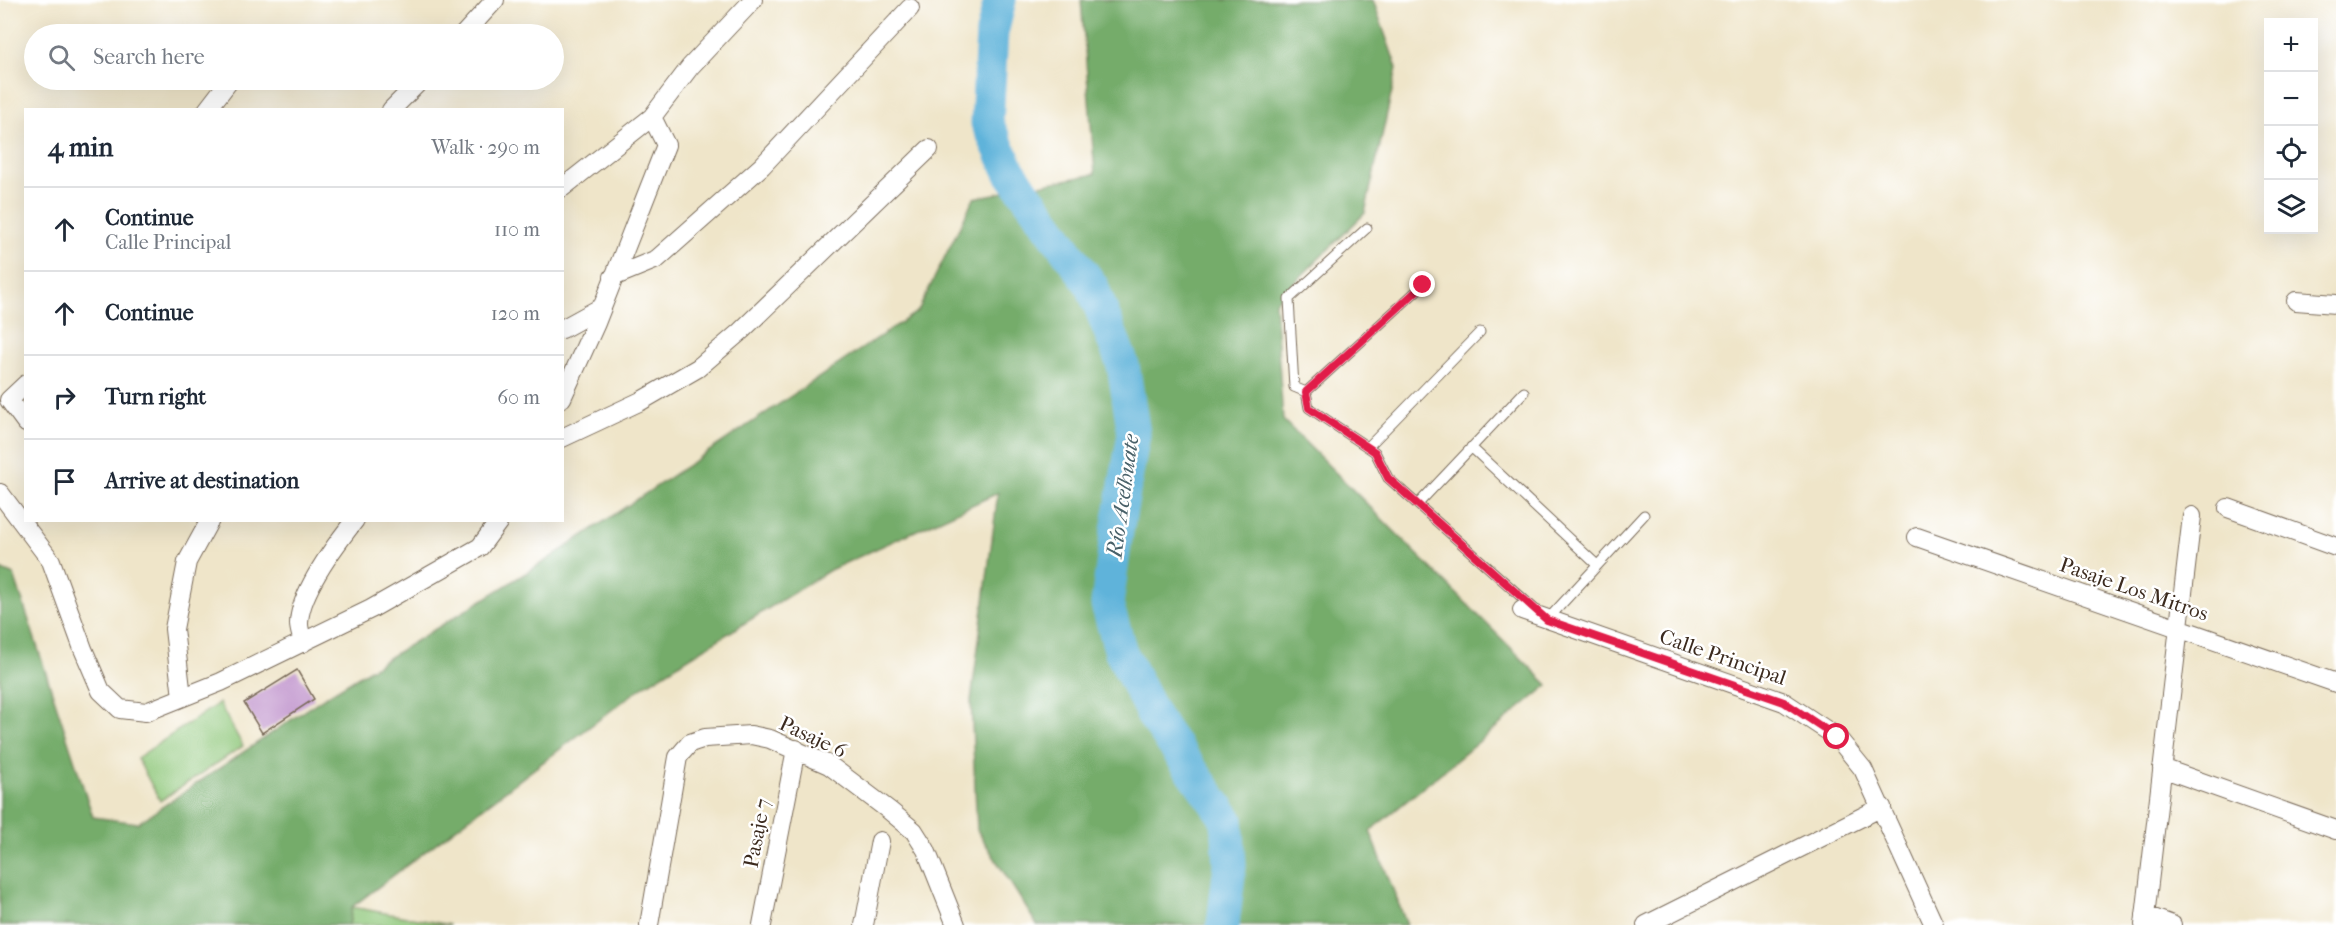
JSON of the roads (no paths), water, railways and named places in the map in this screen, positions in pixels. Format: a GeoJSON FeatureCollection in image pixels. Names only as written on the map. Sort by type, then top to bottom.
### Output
{"type":"FeatureCollection","features":[{"type":"Feature","properties":{"kind":"street"},"geometry":{"type":"LineString","coordinates":[[473,24],[495,0]]}},
{"type":"Feature","properties":{"kind":"street"},"geometry":{"type":"LineString","coordinates":[[564,186],[652,117],[690,67],[753,0]]}},
{"type":"Feature","properties":{"kind":"street"},"geometry":{"type":"LineString","coordinates":[[613,277],[657,259],[762,166],[910,8]]}},
{"type":"Feature","properties":{"kind":"street"},"geometry":{"type":"LineString","coordinates":[[209,108],[222,90]]}},
{"type":"Feature","properties":{"kind":"street"},"geometry":{"type":"LineString","coordinates":[[393,108],[411,90]]}},
{"type":"Feature","properties":{"kind":"street"},"geometry":{"type":"LineString","coordinates":[[564,393],[602,307],[666,145],[652,117]]}},
{"type":"Feature","properties":{"kind":"street"},"geometry":{"type":"LineString","coordinates":[[564,437],[641,401],[698,368],[741,331],[929,149]]}},
{"type":"Feature","properties":{"kind":"street"},"geometry":{"type":"LineString","coordinates":[[2296,300],[2336,304]]}},
{"type":"Feature","properties":{"kind":"street"},"geometry":{"type":"LineString","coordinates":[[564,328],[602,307]]}},
{"type":"Feature","properties":{"kind":"street"},"geometry":{"type":"LineString","coordinates":[[24,386],[11,399],[24,420]]}},
{"type":"Feature","properties":{"kind":"street"},"geometry":{"type":"LineString","coordinates":[[0,493],[51,561],[83,650],[101,691],[120,709],[146,712],[221,682],[371,609],[480,547],[499,522]]}},
{"type":"Feature","properties":{"kind":"street"},"geometry":{"type":"LineString","coordinates":[[2229,508],[2336,547]]}},
{"type":"Feature","properties":{"kind":"street"},"geometry":{"type":"LineString","coordinates":[[2172,925],[2145,920],[2192,516]]}},
{"type":"Feature","properties":{"kind":"street"},"geometry":{"type":"LineString","coordinates":[[182,697],[174,630],[187,562],[209,522]]}},
{"type":"Feature","properties":{"kind":"street"},"geometry":{"type":"LineString","coordinates":[[303,643],[299,622],[308,593],[332,550],[353,522]]}},
{"type":"Feature","properties":{"kind":"street","name":"Pasaje Los Mitros"},"geometry":{"type":"LineString","coordinates":[[1917,537],[2336,683]]}},
{"type":"Feature","properties":{"kind":"street","name":"Calle Principal"},"geometry":{"type":"LineString","coordinates":[[1522,610],[1784,702],[1837,737],[1863,770],[1882,807],[1934,925]]}},
{"type":"Feature","properties":{"kind":"street","name":"Pasaje 6"},"geometry":{"type":"LineString","coordinates":[[650,925],[678,757],[690,743],[705,738],[752,735],[796,749],[829,765],[914,831],[926,850],[956,925]]}},
{"type":"Feature","properties":{"kind":"street","name":"Pasaje 7"},"geometry":{"type":"LineString","coordinates":[[762,925],[796,749]]}},
{"type":"Feature","properties":{"kind":"street"},"geometry":{"type":"LineString","coordinates":[[2162,768],[2336,831]]}},
{"type":"Feature","properties":{"kind":"street"},"geometry":{"type":"LineString","coordinates":[[1646,925],[1882,807]]}},
{"type":"Feature","properties":{"kind":"street"},"geometry":{"type":"LineString","coordinates":[[864,925],[880,841]]}},
{"type":"Feature","properties":{"kind":"lane"},"geometry":{"type":"LineString","coordinates":[[1306,392],[1294,387],[1288,299],[1366,228]]}},
{"type":"Feature","properties":{"kind":"lane"},"geometry":{"type":"LineString","coordinates":[[1306,392],[1423,285]]}},
{"type":"Feature","properties":{"kind":"lane"},"geometry":{"type":"LineString","coordinates":[[1368,447],[1480,332]]}},
{"type":"Feature","properties":{"kind":"lane"},"geometry":{"type":"LineString","coordinates":[[1306,392],[1309,408],[1375,452],[1388,478],[1547,620],[1644,515]]}},
{"type":"Feature","properties":{"kind":"lane"},"geometry":{"type":"LineString","coordinates":[[1418,504],[1524,392]]}},
{"type":"Feature","properties":{"kind":"lane"},"geometry":{"type":"LineString","coordinates":[[1471,447],[1597,565]]}},
{"type":"Feature","properties":{"kind":"waterway","name":"Río Acelhuate"},"geometry":{"type":"LineString","coordinates":[[1000,0],[992,33],[987,123],[1010,172],[1092,286],[1123,365],[1134,434],[1107,604],[1121,652],[1154,717],[1227,820],[1230,865],[1223,925]]}}]}
